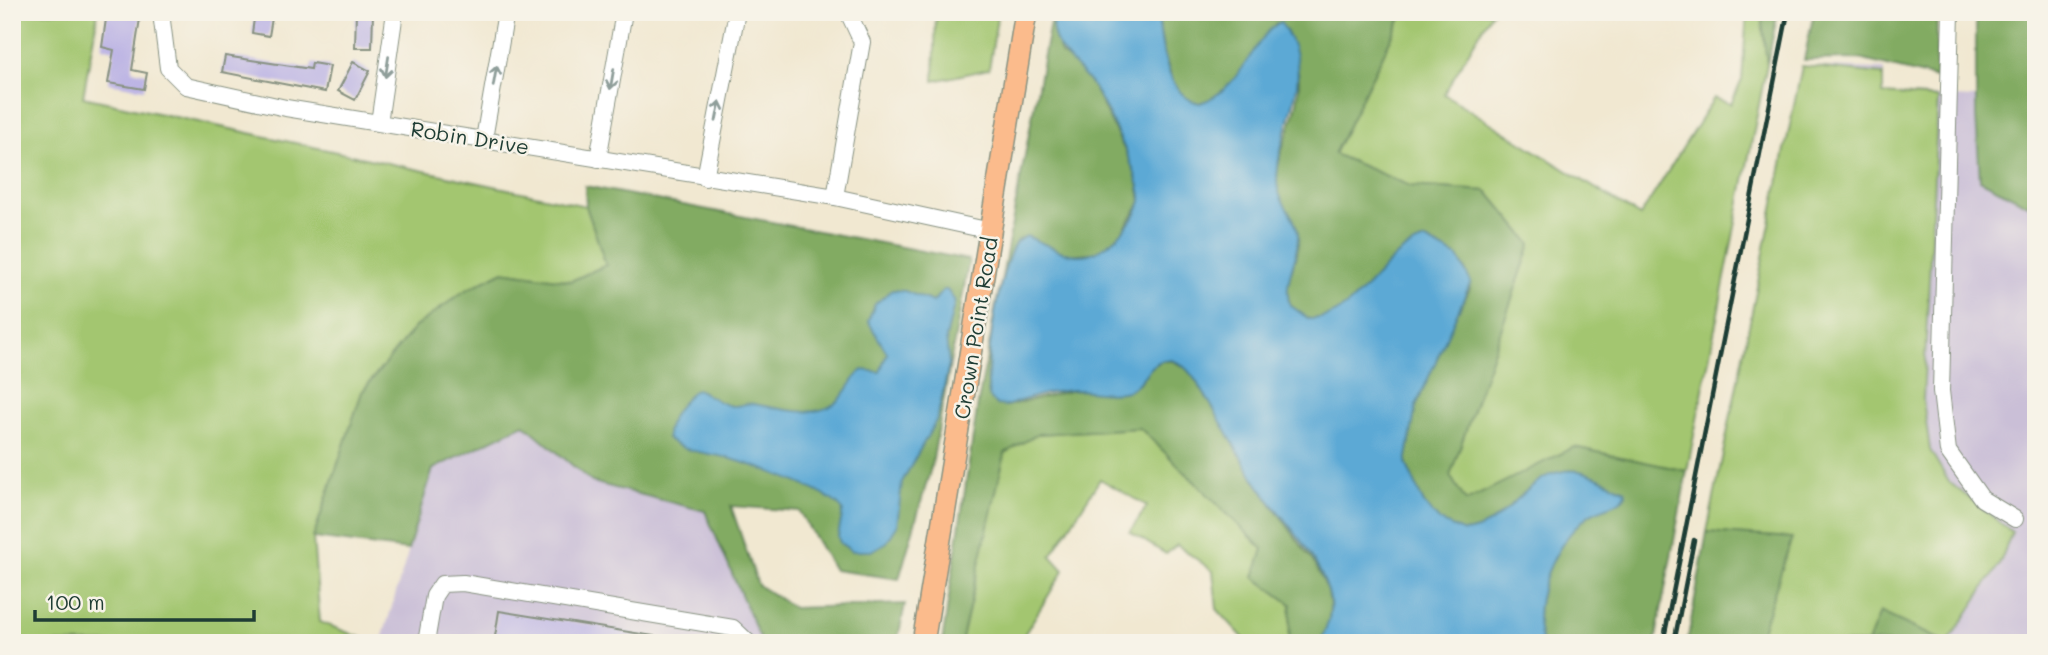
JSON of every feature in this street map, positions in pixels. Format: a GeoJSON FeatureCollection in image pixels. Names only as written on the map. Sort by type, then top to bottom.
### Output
{"type":"FeatureCollection","features":[{"type":"Feature","properties":{"kind":"main road","name":"Crown Point Road"},"geometry":{"type":"LineString","coordinates":[[923,643],[1026,12]]}},
{"type":"Feature","properties":{"kind":"street","name":"Robin Drive"},"geometry":{"type":"LineString","coordinates":[[164,12],[162,21],[168,68],[186,86],[286,108],[835,197],[990,231]]}},
{"type":"Feature","properties":{"kind":"street"},"geometry":{"type":"LineString","coordinates":[[379,123],[395,12]]}},
{"type":"Feature","properties":{"kind":"street"},"geometry":{"type":"LineString","coordinates":[[484,139],[506,12]]}},
{"type":"Feature","properties":{"kind":"street"},"geometry":{"type":"LineString","coordinates":[[598,159],[624,12]]}},
{"type":"Feature","properties":{"kind":"street"},"geometry":{"type":"LineString","coordinates":[[705,178],[737,12]]}},
{"type":"Feature","properties":{"kind":"street"},"geometry":{"type":"LineString","coordinates":[[835,197],[862,42],[848,12]]}},
{"type":"Feature","properties":{"kind":"street"},"geometry":{"type":"LineString","coordinates":[[1951,12],[1941,391],[1948,451],[1982,499],[2015,519]]}},
{"type":"Feature","properties":{"kind":"street"},"geometry":{"type":"LineString","coordinates":[[426,643],[434,596],[442,584],[463,583],[733,628],[750,643]]}},
{"type":"Feature","properties":{"kind":"shaded area"},"geometry":{"type":"Polygon","coordinates":[[[1802,66],[1884,69],[1883,94],[1975,98],[1980,180],[2036,209],[2036,643],[1947,643],[1880,613],[1868,643],[1758,643],[1791,539],[1802,66]]]}},
{"type":"Feature","properties":{"kind":"shaded area"},"geometry":{"type":"Polygon","coordinates":[[[524,424],[592,482],[705,511],[762,643],[381,643],[433,469],[524,424]]]}},
{"type":"Feature","properties":{"kind":"green space"},"geometry":{"type":"Polygon","coordinates":[[[12,12],[98,12],[83,97],[586,206],[606,265],[571,281],[503,271],[464,291],[415,327],[362,392],[313,538],[320,622],[375,643],[12,643],[12,12]]]}},
{"type":"Feature","properties":{"kind":"green space"},"geometry":{"type":"Polygon","coordinates":[[[936,12],[998,12],[989,69],[934,81],[936,12]]]}},
{"type":"Feature","properties":{"kind":"green space"},"geometry":{"type":"Polygon","coordinates":[[[1052,12],[1054,12],[1052,21],[1061,54],[1077,65],[1095,90],[1137,175],[1141,202],[1122,232],[1100,252],[1068,255],[1033,239],[1021,238],[1013,249],[1000,287],[1052,12]]]}},
{"type":"Feature","properties":{"kind":"green space"},"geometry":{"type":"Polygon","coordinates":[[[1158,12],[1404,12],[1334,154],[1410,186],[1487,191],[1531,244],[1450,476],[1466,501],[1574,447],[1687,471],[1655,643],[1542,643],[1539,608],[1542,590],[1556,554],[1578,525],[1614,500],[1623,489],[1584,472],[1560,472],[1545,477],[1531,487],[1494,520],[1480,528],[1463,532],[1440,521],[1424,504],[1406,463],[1416,406],[1449,328],[1470,289],[1466,271],[1458,257],[1426,240],[1396,257],[1342,309],[1327,316],[1309,319],[1296,311],[1289,302],[1287,292],[1298,247],[1298,234],[1277,185],[1280,158],[1299,93],[1298,72],[1287,34],[1276,23],[1248,64],[1231,83],[1212,98],[1198,103],[1187,99],[1177,89],[1170,74],[1158,12]]]}},
{"type":"Feature","properties":{"kind":"green space"},"geometry":{"type":"Polygon","coordinates":[[[1404,12],[1492,12],[1444,94],[1640,216],[1714,98],[1731,104],[1742,80],[1747,12],[1761,12],[1767,64],[1687,471],[1574,447],[1466,502],[1450,476],[1531,244],[1487,191],[1410,186],[1334,154],[1404,12]]]}},
{"type":"Feature","properties":{"kind":"green space"},"geometry":{"type":"Polygon","coordinates":[[[1761,12],[1778,12],[1767,64],[1761,12]]]}},
{"type":"Feature","properties":{"kind":"green space"},"geometry":{"type":"Polygon","coordinates":[[[1814,12],[1937,12],[1936,78],[1859,59],[1804,60],[1814,12]]]}},
{"type":"Feature","properties":{"kind":"green space"},"geometry":{"type":"Polygon","coordinates":[[[1976,12],[2036,12],[2036,209],[1980,180],[1976,116],[1976,12]]]}},
{"type":"Feature","properties":{"kind":"green space"},"geometry":{"type":"Polygon","coordinates":[[[1802,66],[1883,74],[1883,94],[1938,98],[1923,400],[1930,450],[1949,482],[2012,532],[1999,565],[1948,643],[1880,613],[1868,643],[1758,643],[1791,539],[1707,532],[1802,66]]]}},
{"type":"Feature","properties":{"kind":"green space"},"geometry":{"type":"Polygon","coordinates":[[[585,186],[969,260],[932,464],[899,579],[834,570],[799,511],[731,506],[758,585],[794,608],[905,604],[897,643],[762,643],[705,511],[592,482],[524,424],[433,469],[408,550],[313,538],[362,392],[415,327],[464,291],[503,271],[571,281],[606,265],[586,206],[585,186]]]}},
{"type":"Feature","properties":{"kind":"green space"},"geometry":{"type":"Polygon","coordinates":[[[991,334],[988,365],[990,399],[1006,406],[1074,390],[1122,392],[1139,384],[1150,368],[1162,361],[1173,361],[1188,369],[1254,479],[1316,566],[1328,591],[1330,606],[1329,623],[1320,643],[1289,643],[1291,604],[1254,577],[1263,549],[1140,428],[1038,434],[1005,453],[961,643],[942,643],[991,334]]]}},
{"type":"Feature","properties":{"kind":"green space"},"geometry":{"type":"Polygon","coordinates":[[[1140,428],[1263,549],[1254,577],[1291,604],[1289,643],[1248,643],[1217,609],[1213,571],[1177,545],[1166,554],[1130,532],[1147,506],[1100,479],[1051,556],[1064,570],[1019,643],[961,643],[1004,453],[1038,434],[1140,428]]]}},
{"type":"Feature","properties":{"kind":"green space"},"geometry":{"type":"Polygon","coordinates":[[[1707,532],[1792,538],[1758,643],[1687,643],[1707,532]]]}},
{"type":"Feature","properties":{"kind":"green space"},"geometry":{"type":"Polygon","coordinates":[[[1880,612],[1946,643],[1868,643],[1880,612]]]}},
{"type":"Feature","properties":{"kind":"water"},"geometry":{"type":"Polygon","coordinates":[[[1054,12],[1158,12],[1163,52],[1172,80],[1179,91],[1200,103],[1227,87],[1262,39],[1280,22],[1292,43],[1297,63],[1294,102],[1283,141],[1277,183],[1278,191],[1295,223],[1298,237],[1288,288],[1290,305],[1309,319],[1327,316],[1342,309],[1395,257],[1426,240],[1458,257],[1471,282],[1416,406],[1406,463],[1424,504],[1440,521],[1464,532],[1480,528],[1494,520],[1532,486],[1561,471],[1585,472],[1625,490],[1626,494],[1620,501],[1594,512],[1577,526],[1555,556],[1542,590],[1539,608],[1542,643],[1320,643],[1330,611],[1328,591],[1322,575],[1253,477],[1195,380],[1176,361],[1159,362],[1135,386],[1123,392],[1065,391],[1039,395],[1006,406],[997,405],[990,399],[988,366],[994,319],[1004,272],[1016,242],[1026,236],[1062,252],[1083,255],[1093,253],[1120,234],[1134,216],[1141,201],[1130,162],[1099,97],[1058,45],[1052,25],[1054,12]]]}},
{"type":"Feature","properties":{"kind":"water"},"geometry":{"type":"Polygon","coordinates":[[[892,290],[905,291],[933,302],[943,290],[947,290],[955,301],[946,338],[949,365],[937,419],[902,482],[897,526],[887,542],[871,551],[852,551],[840,543],[838,536],[843,510],[822,494],[752,465],[686,449],[667,438],[669,424],[676,410],[697,389],[732,406],[751,404],[806,412],[834,404],[862,370],[880,372],[887,353],[868,321],[875,304],[892,290]]]}},
{"type":"Feature","properties":{"kind":"building"},"geometry":{"type":"Polygon","coordinates":[[[107,12],[141,12],[132,70],[147,73],[144,89],[108,83],[114,50],[102,47],[107,12]]]}},
{"type":"Feature","properties":{"kind":"building"},"geometry":{"type":"Polygon","coordinates":[[[255,12],[273,12],[269,36],[252,33],[255,12]]]}},
{"type":"Feature","properties":{"kind":"building"},"geometry":{"type":"Polygon","coordinates":[[[356,12],[373,12],[372,48],[355,48],[356,12]]]}},
{"type":"Feature","properties":{"kind":"building"},"geometry":{"type":"Polygon","coordinates":[[[225,56],[311,69],[312,63],[330,66],[325,92],[222,72],[225,56]]]}},
{"type":"Feature","properties":{"kind":"building"},"geometry":{"type":"Polygon","coordinates":[[[353,62],[370,71],[355,100],[338,91],[353,62]]]}},
{"type":"Feature","properties":{"kind":"building"},"geometry":{"type":"Polygon","coordinates":[[[499,611],[654,636],[653,643],[494,643],[499,611]]]}},
{"type":"Feature","properties":{"kind":"railway"},"geometry":{"type":"LineString","coordinates":[[1663,643],[1788,12]]}},
{"type":"Feature","properties":{"kind":"railway"},"geometry":{"type":"LineString","coordinates":[[1674,643],[1694,540]]}}]}
